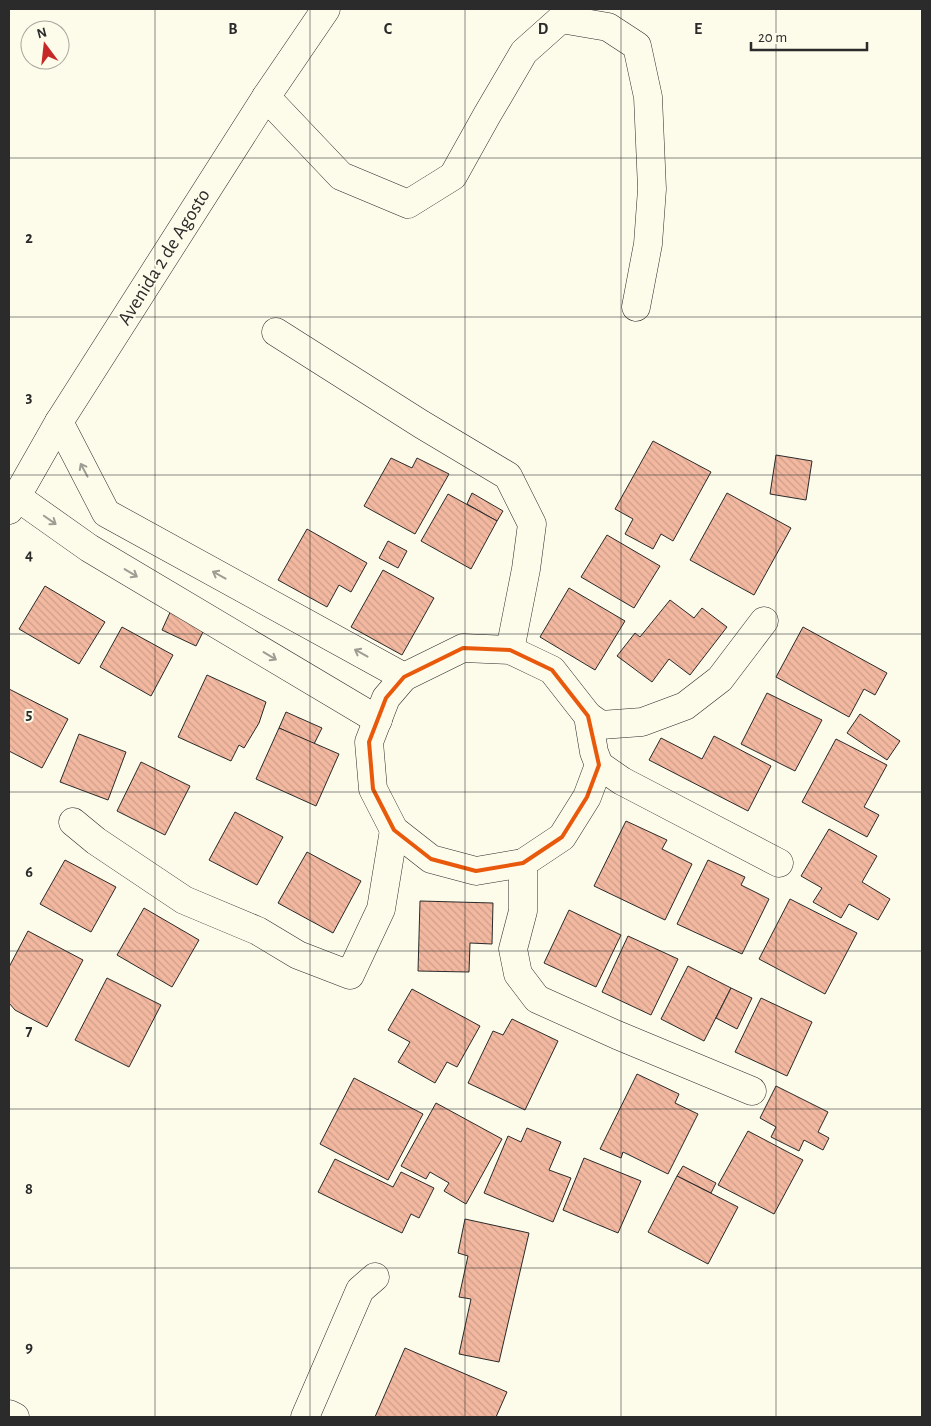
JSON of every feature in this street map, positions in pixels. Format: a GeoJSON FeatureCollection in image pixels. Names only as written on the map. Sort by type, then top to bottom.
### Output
{"type":"FeatureCollection","features":[{"type":"Feature","properties":{"kind":"street","name":"Avenida 2 de Agosto"},"geometry":{"type":"LineString","coordinates":[[13,504],[59,422],[266,97],[326,9]]}},
{"type":"Feature","properties":{"kind":"street"},"geometry":{"type":"LineString","coordinates":[[266,97],[341,176],[408,204],[453,176],[524,52],[561,19],[608,27],[637,46],[648,97],[652,189],[648,244],[636,307]]}},
{"type":"Feature","properties":{"kind":"street"},"geometry":{"type":"LineString","coordinates":[[276,332],[421,424],[508,476],[532,524],[526,569],[510,650]]}},
{"type":"Feature","properties":{"kind":"street"},"geometry":{"type":"LineString","coordinates":[[59,422],[106,513],[404,677]]}},
{"type":"Feature","properties":{"kind":"street"},"geometry":{"type":"LineString","coordinates":[[13,504],[378,720]]}},
{"type":"Feature","properties":{"kind":"street"},"geometry":{"type":"LineString","coordinates":[[599,765],[587,797],[562,837],[523,863],[476,871],[431,859],[394,830],[372,789],[369,742],[386,698],[404,677],[463,648],[510,650],[552,670],[588,716],[601,726],[642,722],[685,706],[720,680],[764,621]]}},
{"type":"Feature","properties":{"kind":"street"},"geometry":{"type":"LineString","coordinates":[[588,716],[594,752],[599,765],[622,781],[779,863]]}},
{"type":"Feature","properties":{"kind":"street"},"geometry":{"type":"LineString","coordinates":[[73,822],[96,841],[184,900],[258,931],[298,955],[350,975],[381,909],[394,830]]}},
{"type":"Feature","properties":{"kind":"street"},"geometry":{"type":"LineString","coordinates":[[523,863],[523,911],[513,949],[518,974],[537,999],[617,1035],[752,1091]]}},
{"type":"Feature","properties":{"kind":"street"},"geometry":{"type":"LineString","coordinates":[[305,1417],[360,1290],[374,1277]]}},
{"type":"Feature","properties":{"kind":"street"},"geometry":{"type":"LineString","coordinates":[[9,1414],[15,1417]]}},
{"type":"Feature","properties":{"kind":"highlighted area"},"geometry":{"type":"Polygon","coordinates":[[[463,648],[510,650],[552,670],[588,716],[599,765],[587,797],[562,837],[523,863],[476,871],[431,859],[394,830],[373,789],[369,742],[386,698],[404,677],[463,648]]]}},
{"type":"Feature","properties":{"kind":"building"},"geometry":{"type":"Polygon","coordinates":[[[653,441],[711,472],[673,541],[661,534],[653,549],[625,534],[633,519],[615,509],[653,441]]]}},
{"type":"Feature","properties":{"kind":"building"},"geometry":{"type":"Polygon","coordinates":[[[776,455],[812,461],[806,500],[770,494],[776,455]]]}},
{"type":"Feature","properties":{"kind":"building"},"geometry":{"type":"Polygon","coordinates":[[[391,458],[412,468],[417,458],[449,474],[415,534],[364,506],[391,458]]]}},
{"type":"Feature","properties":{"kind":"building"},"geometry":{"type":"Polygon","coordinates":[[[472,493],[503,511],[497,521],[467,504],[472,493]]]}},
{"type":"Feature","properties":{"kind":"building"},"geometry":{"type":"Polygon","coordinates":[[[727,493],[791,528],[754,595],[690,560],[727,493]]]}},
{"type":"Feature","properties":{"kind":"building"},"geometry":{"type":"Polygon","coordinates":[[[448,494],[497,521],[471,569],[421,541],[448,494]]]}},
{"type":"Feature","properties":{"kind":"building"},"geometry":{"type":"Polygon","coordinates":[[[307,529],[367,563],[351,592],[339,585],[327,607],[278,580],[307,529]]]}},
{"type":"Feature","properties":{"kind":"building"},"geometry":{"type":"Polygon","coordinates":[[[607,535],[660,566],[634,608],[581,577],[607,535]]]}},
{"type":"Feature","properties":{"kind":"building"},"geometry":{"type":"Polygon","coordinates":[[[388,541],[407,551],[398,568],[379,558],[388,541]]]}},
{"type":"Feature","properties":{"kind":"building"},"geometry":{"type":"Polygon","coordinates":[[[383,570],[434,598],[402,655],[351,627],[383,570]]]}},
{"type":"Feature","properties":{"kind":"building"},"geometry":{"type":"Polygon","coordinates":[[[45,586],[105,622],[79,664],[19,629],[45,586]]]}},
{"type":"Feature","properties":{"kind":"building"},"geometry":{"type":"Polygon","coordinates":[[[569,588],[625,621],[595,670],[540,637],[569,588]]]}},
{"type":"Feature","properties":{"kind":"building"},"geometry":{"type":"Polygon","coordinates":[[[670,600],[694,618],[702,608],[727,627],[690,675],[669,659],[652,682],[617,656],[635,633],[640,637],[670,600]]]}},
{"type":"Feature","properties":{"kind":"building"},"geometry":{"type":"Polygon","coordinates":[[[172,608],[207,624],[196,646],[162,630],[172,608]]]}},
{"type":"Feature","properties":{"kind":"building"},"geometry":{"type":"Polygon","coordinates":[[[122,627],[173,655],[151,696],[100,667],[122,627]]]}},
{"type":"Feature","properties":{"kind":"building"},"geometry":{"type":"Polygon","coordinates":[[[803,627],[887,673],[875,695],[864,689],[849,717],[776,677],[803,627]]]}},
{"type":"Feature","properties":{"kind":"building"},"geometry":{"type":"Polygon","coordinates":[[[207,675],[266,702],[259,723],[244,748],[239,745],[231,761],[178,737],[207,675]]]}},
{"type":"Feature","properties":{"kind":"building"},"geometry":{"type":"Polygon","coordinates":[[[9,689],[68,719],[42,768],[9,751],[9,689]]]}},
{"type":"Feature","properties":{"kind":"building"},"geometry":{"type":"Polygon","coordinates":[[[767,693],[822,720],[795,771],[741,744],[767,693]]]}},
{"type":"Feature","properties":{"kind":"building"},"geometry":{"type":"Polygon","coordinates":[[[286,712],[322,728],[314,744],[279,728],[286,712]]]}},
{"type":"Feature","properties":{"kind":"building"},"geometry":{"type":"Polygon","coordinates":[[[860,714],[900,741],[887,760],[847,733],[860,714]]]}},
{"type":"Feature","properties":{"kind":"building"},"geometry":{"type":"Polygon","coordinates":[[[279,728],[339,754],[316,806],[256,779],[279,728]]]}},
{"type":"Feature","properties":{"kind":"building"},"geometry":{"type":"Polygon","coordinates":[[[79,734],[126,752],[108,800],[60,782],[79,734]]]}},
{"type":"Feature","properties":{"kind":"building"},"geometry":{"type":"Polygon","coordinates":[[[714,736],[771,766],[748,811],[649,760],[661,738],[702,759],[714,736]]]}},
{"type":"Feature","properties":{"kind":"building"},"geometry":{"type":"Polygon","coordinates":[[[836,739],[887,765],[864,807],[879,815],[867,837],[802,802],[836,739]]]}},
{"type":"Feature","properties":{"kind":"building"},"geometry":{"type":"Polygon","coordinates":[[[141,762],[190,786],[165,835],[117,811],[141,762]]]}},
{"type":"Feature","properties":{"kind":"building"},"geometry":{"type":"Polygon","coordinates":[[[235,812],[283,837],[257,885],[209,860],[235,812]]]}},
{"type":"Feature","properties":{"kind":"building"},"geometry":{"type":"Polygon","coordinates":[[[626,821],[667,840],[662,849],[692,864],[665,920],[594,886],[626,821]]]}},
{"type":"Feature","properties":{"kind":"building"},"geometry":{"type":"Polygon","coordinates":[[[829,829],[877,856],[862,882],[890,899],[878,920],[849,904],[841,918],[813,902],[822,888],[801,876],[829,829]]]}},
{"type":"Feature","properties":{"kind":"building"},"geometry":{"type":"Polygon","coordinates":[[[307,852],[361,881],[333,933],[278,903],[307,852]]]}},
{"type":"Feature","properties":{"kind":"building"},"geometry":{"type":"Polygon","coordinates":[[[65,860],[116,887],[91,932],[40,904],[65,860]]]}},
{"type":"Feature","properties":{"kind":"building"},"geometry":{"type":"Polygon","coordinates":[[[708,860],[745,877],[741,885],[769,899],[742,954],[677,924],[708,860]]]}},
{"type":"Feature","properties":{"kind":"building"},"geometry":{"type":"Polygon","coordinates":[[[790,899],[857,933],[825,994],[759,959],[790,899]]]}},
{"type":"Feature","properties":{"kind":"building"},"geometry":{"type":"Polygon","coordinates":[[[420,901],[493,903],[492,944],[470,943],[469,972],[418,971],[420,901]]]}},
{"type":"Feature","properties":{"kind":"building"},"geometry":{"type":"Polygon","coordinates":[[[144,908],[199,940],[172,987],[117,955],[144,908]]]}},
{"type":"Feature","properties":{"kind":"building"},"geometry":{"type":"Polygon","coordinates":[[[569,910],[621,935],[596,987],[544,963],[569,910]]]}},
{"type":"Feature","properties":{"kind":"building"},"geometry":{"type":"Polygon","coordinates":[[[28,931],[83,960],[47,1027],[15,1010],[9,1003],[9,967],[28,931]]]}},
{"type":"Feature","properties":{"kind":"building"},"geometry":{"type":"Polygon","coordinates":[[[628,936],[678,959],[651,1015],[602,992],[628,936]]]}},
{"type":"Feature","properties":{"kind":"building"},"geometry":{"type":"Polygon","coordinates":[[[688,966],[731,988],[704,1041],[661,1019],[688,966]]]}},
{"type":"Feature","properties":{"kind":"building"},"geometry":{"type":"Polygon","coordinates":[[[107,978],[161,1005],[129,1067],[75,1040],[107,978]]]}},
{"type":"Feature","properties":{"kind":"building"},"geometry":{"type":"Polygon","coordinates":[[[731,988],[752,998],[737,1029],[716,1018],[731,988]]]}},
{"type":"Feature","properties":{"kind":"building"},"geometry":{"type":"Polygon","coordinates":[[[412,989],[480,1026],[457,1067],[447,1062],[435,1083],[398,1062],[410,1042],[388,1030],[412,989]]]}},
{"type":"Feature","properties":{"kind":"building"},"geometry":{"type":"Polygon","coordinates":[[[761,998],[812,1022],[787,1076],[735,1052],[761,998]]]}},
{"type":"Feature","properties":{"kind":"building"},"geometry":{"type":"Polygon","coordinates":[[[512,1019],[558,1041],[525,1110],[468,1083],[493,1031],[503,1035],[512,1019]]]}},
{"type":"Feature","properties":{"kind":"building"},"geometry":{"type":"Polygon","coordinates":[[[637,1074],[679,1094],[675,1103],[698,1114],[668,1174],[623,1152],[621,1158],[600,1149],[637,1074]]]}},
{"type":"Feature","properties":{"kind":"building"},"geometry":{"type":"Polygon","coordinates":[[[354,1078],[423,1114],[388,1180],[320,1144],[354,1078]]]}},
{"type":"Feature","properties":{"kind":"building"},"geometry":{"type":"Polygon","coordinates":[[[776,1086],[828,1112],[818,1132],[829,1138],[823,1150],[804,1140],[799,1151],[771,1137],[776,1127],[760,1118],[776,1086]]]}},
{"type":"Feature","properties":{"kind":"building"},"geometry":{"type":"Polygon","coordinates":[[[436,1103],[502,1139],[466,1204],[444,1191],[449,1183],[430,1172],[426,1179],[401,1166],[436,1103]]]}},
{"type":"Feature","properties":{"kind":"building"},"geometry":{"type":"Polygon","coordinates":[[[527,1128],[561,1142],[549,1170],[571,1178],[553,1222],[484,1193],[508,1136],[521,1142],[527,1128]]]}},
{"type":"Feature","properties":{"kind":"building"},"geometry":{"type":"Polygon","coordinates":[[[748,1131],[803,1160],[774,1214],[718,1185],[748,1131]]]}},
{"type":"Feature","properties":{"kind":"building"},"geometry":{"type":"Polygon","coordinates":[[[584,1158],[641,1181],[618,1233],[563,1210],[584,1158]]]}},
{"type":"Feature","properties":{"kind":"building"},"geometry":{"type":"Polygon","coordinates":[[[335,1159],[393,1187],[401,1172],[434,1188],[419,1218],[411,1214],[402,1233],[318,1192],[335,1159]]]}},
{"type":"Feature","properties":{"kind":"building"},"geometry":{"type":"Polygon","coordinates":[[[683,1166],[716,1183],[711,1193],[677,1176],[683,1166]]]}},
{"type":"Feature","properties":{"kind":"building"},"geometry":{"type":"Polygon","coordinates":[[[677,1176],[738,1207],[708,1264],[648,1232],[677,1176]]]}},
{"type":"Feature","properties":{"kind":"building"},"geometry":{"type":"Polygon","coordinates":[[[465,1219],[529,1233],[499,1362],[459,1354],[471,1299],[459,1297],[468,1256],[458,1253],[465,1219]]]}},
{"type":"Feature","properties":{"kind":"building"},"geometry":{"type":"Polygon","coordinates":[[[405,1348],[507,1392],[496,1417],[375,1417],[405,1348]]]}}]}
